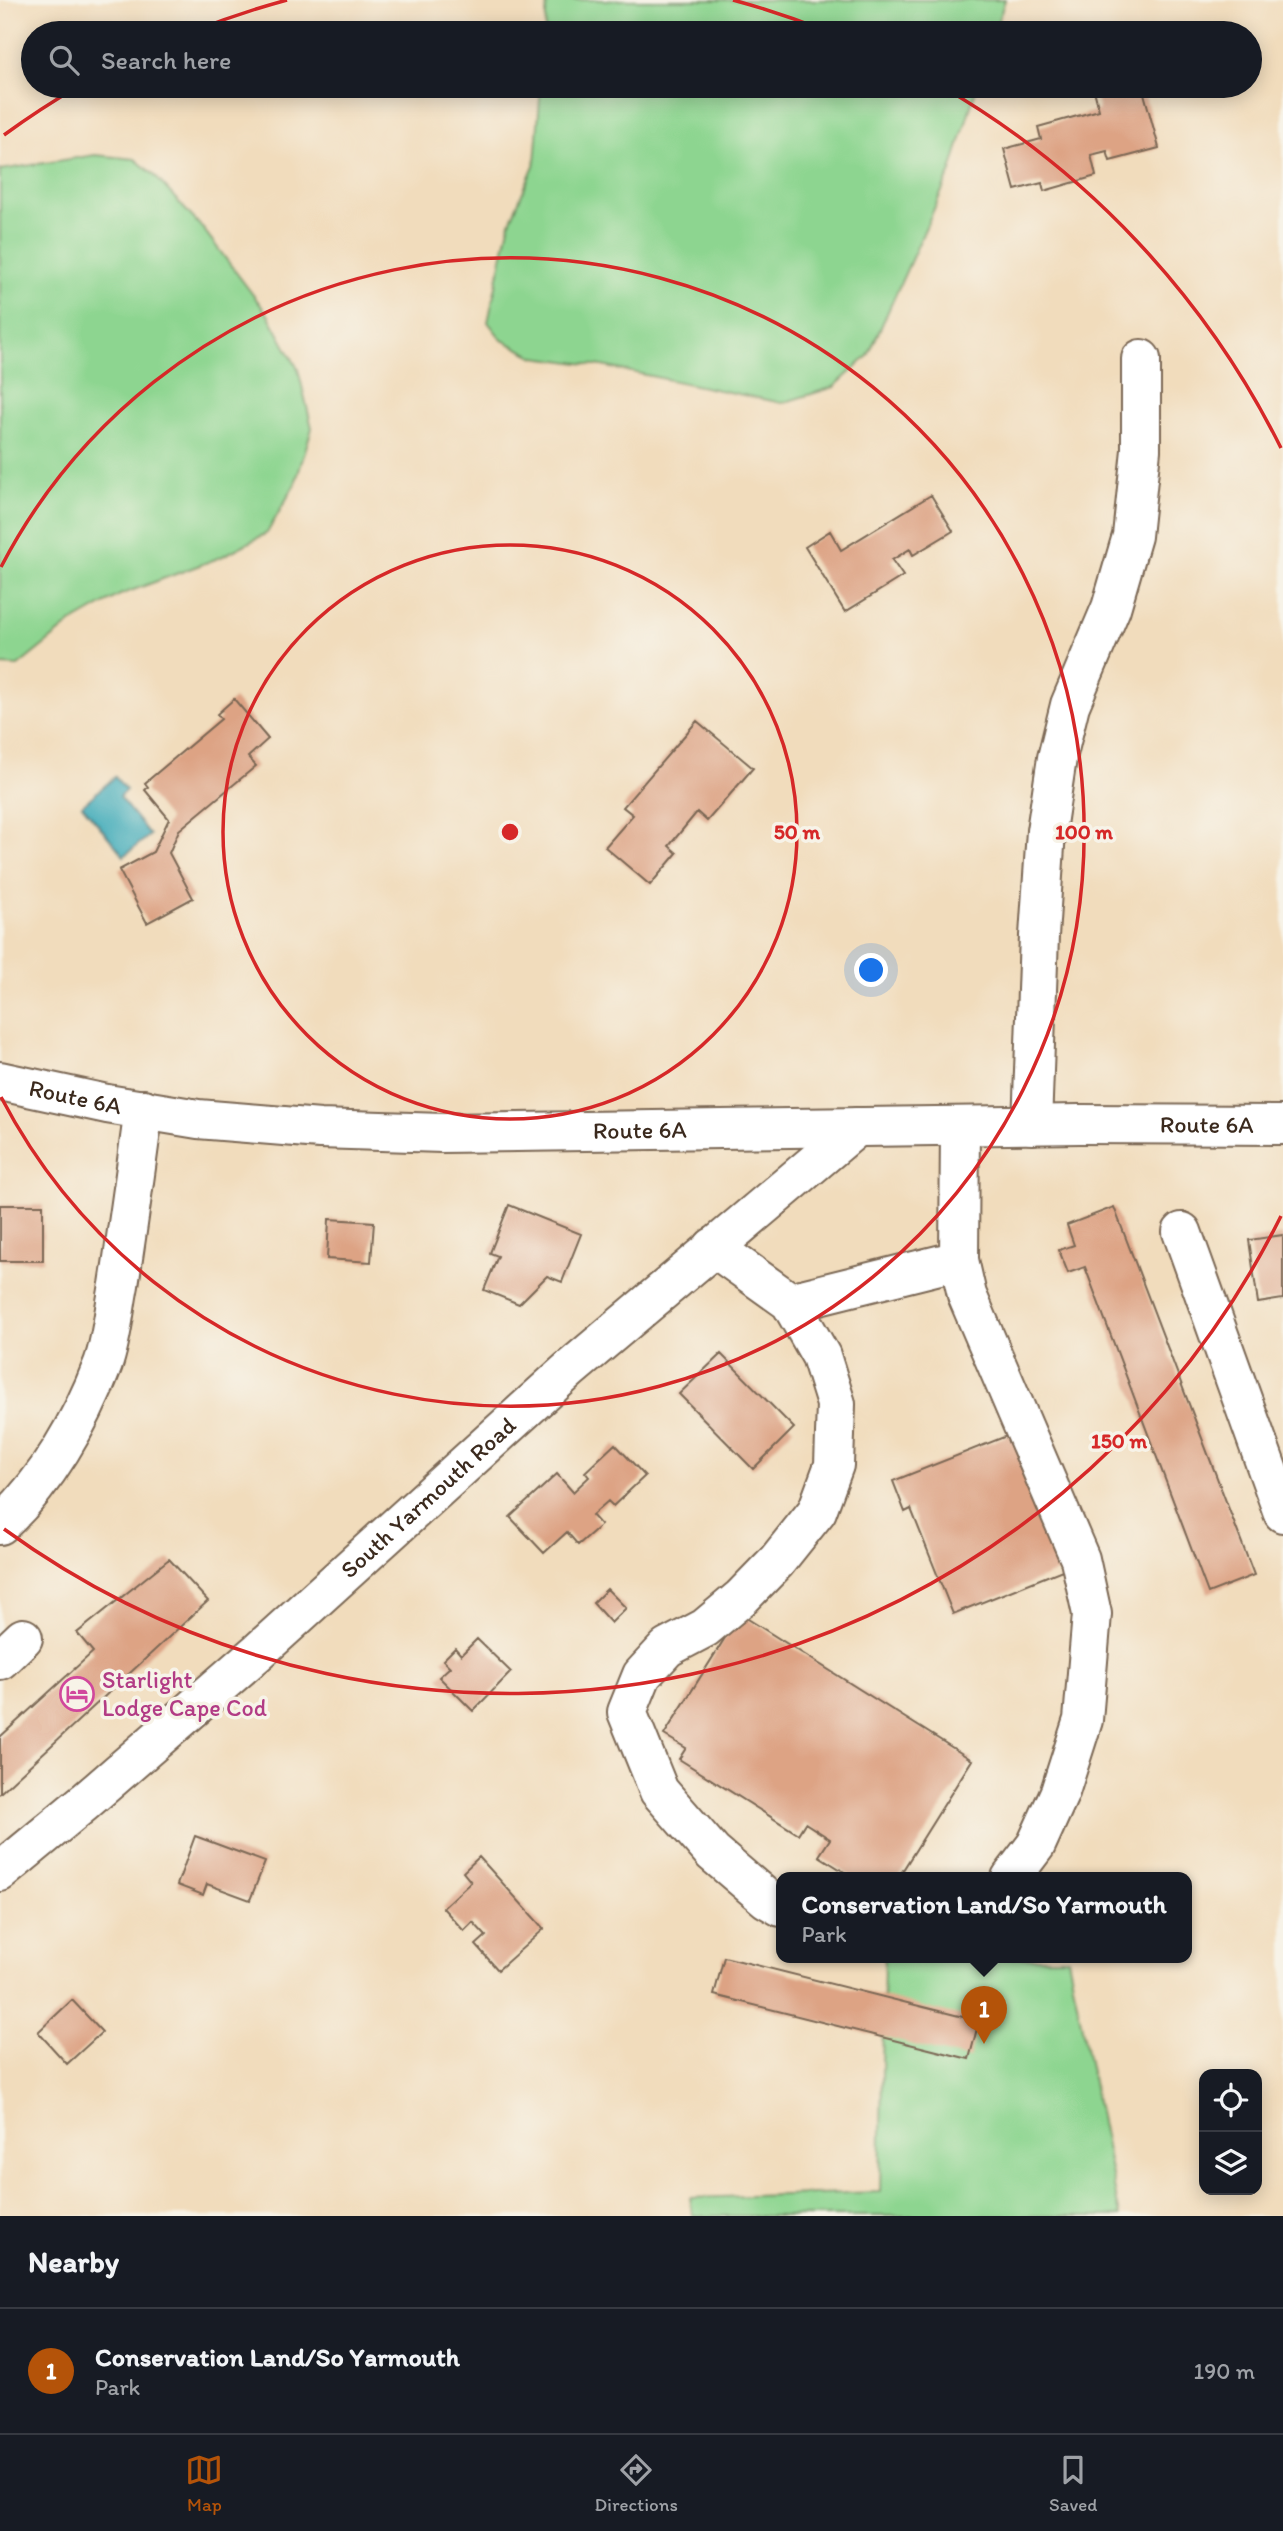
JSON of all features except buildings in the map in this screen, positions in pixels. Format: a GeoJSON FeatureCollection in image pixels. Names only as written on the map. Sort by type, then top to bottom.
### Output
{"type":"FeatureCollection","features":[{"type":"Feature","properties":{"kind":"main road"},"geometry":{"type":"LineString","coordinates":[[1032,1125],[1038,936],[1046,831],[1057,758],[1070,705],[1111,608],[1132,536],[1141,450],[1141,359]]}},
{"type":"Feature","properties":{"kind":"main road","name":"Route 6A"},"geometry":{"type":"LineString","coordinates":[[0,1081],[198,1119],[275,1126],[442,1132],[857,1126],[1283,1125]]}},
{"type":"Feature","properties":{"kind":"main road"},"geometry":{"type":"LineString","coordinates":[[0,1525],[16,1511],[62,1447],[83,1410],[104,1361],[128,1228],[144,1109]]}},
{"type":"Feature","properties":{"kind":"main road","name":"South Yarmouth Road"},"geometry":{"type":"LineString","coordinates":[[0,1872],[259,1651],[570,1369],[857,1126]]}},
{"type":"Feature","properties":{"kind":"main road"},"geometry":{"type":"LineString","coordinates":[[960,1126],[959,1260],[967,1295],[1080,1559],[1092,1614],[1083,1720],[1060,1792],[1036,1845],[1016,1872]]}},
{"type":"Feature","properties":{"kind":"main road"},"geometry":{"type":"LineString","coordinates":[[1182,1232],[1273,1456],[1283,1513]]}},
{"type":"Feature","properties":{"kind":"main road"},"geometry":{"type":"LineString","coordinates":[[713,1247],[790,1302],[821,1356],[836,1404],[834,1465],[817,1511],[777,1561],[743,1597],[705,1628],[667,1648],[642,1675],[627,1712],[659,1791],[713,1853],[776,1904]]}},
{"type":"Feature","properties":{"kind":"main road"},"geometry":{"type":"LineString","coordinates":[[790,1302],[959,1260]]}},
{"type":"Feature","properties":{"kind":"green space"},"geometry":{"type":"Polygon","coordinates":[[[547,0],[1005,0],[998,21],[546,21],[547,0]]]}},
{"type":"Feature","properties":{"kind":"green space"},"geometry":{"type":"Polygon","coordinates":[[[540,98],[973,98],[951,171],[868,356],[834,387],[782,403],[602,366],[535,357],[502,340],[488,322],[510,222],[535,163],[540,98]]]}},
{"type":"Feature","properties":{"kind":"green space"},"geometry":{"type":"Polygon","coordinates":[[[95,155],[135,159],[154,175],[204,230],[269,316],[298,369],[312,428],[295,484],[267,533],[221,557],[120,595],[71,623],[18,666],[0,665],[0,170],[95,155]]]}},
{"type":"Feature","properties":{"kind":"green space"},"geometry":{"type":"Polygon","coordinates":[[[884,1963],[1069,1963],[1120,2216],[693,2216],[690,2198],[880,2192],[884,1963]]]}},
{"type":"Feature","properties":{"kind":"water"},"geometry":{"type":"Polygon","coordinates":[[[115,777],[126,790],[119,797],[150,835],[124,856],[82,805],[115,777]]]}},
{"type":"Feature","properties":{"kind":"place","name":"Starlight Lodge Cape Cod"},"geometry":{"type":"Point","coordinates":[77,1694]}},
{"type":"Feature","properties":{"kind":"place","name":"Conservation Land/So Yarmouth"},"geometry":{"type":"Point","coordinates":[984,2044]}}]}
